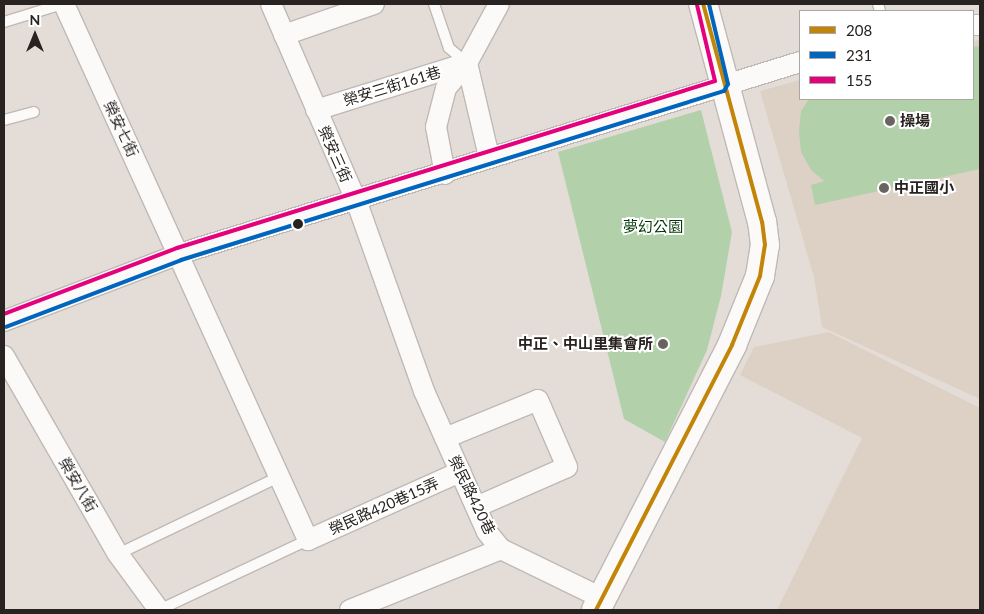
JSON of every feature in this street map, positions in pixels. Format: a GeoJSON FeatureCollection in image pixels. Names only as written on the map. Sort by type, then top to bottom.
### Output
{"type":"FeatureCollection","features":[{"type":"Feature","properties":{"kind":"street","name":"榮安七街"},"geometry":{"type":"LineString","coordinates":[[63,4],[281,476],[308,540]]}},
{"type":"Feature","properties":{"kind":"street","name":"榮安三街"},"geometry":{"type":"LineString","coordinates":[[271,4],[356,200],[424,391]]}},
{"type":"Feature","properties":{"kind":"street"},"geometry":{"type":"LineString","coordinates":[[284,35],[374,4]]}},
{"type":"Feature","properties":{"kind":"street"},"geometry":{"type":"LineString","coordinates":[[445,174],[436,127],[446,88],[467,63],[499,4]]}},
{"type":"Feature","properties":{"kind":"street"},"geometry":{"type":"LineString","coordinates":[[599,604],[732,345],[760,276],[765,245],[762,222],[722,85],[703,4]]}},
{"type":"Feature","properties":{"kind":"street"},"geometry":{"type":"LineString","coordinates":[[4,321],[179,254],[445,174],[489,156],[799,62]]}},
{"type":"Feature","properties":{"kind":"street"},"geometry":{"type":"LineString","coordinates":[[467,63],[489,156]]}},
{"type":"Feature","properties":{"kind":"street","name":"榮安三街161巷"},"geometry":{"type":"LineString","coordinates":[[316,110],[467,63]]}},
{"type":"Feature","properties":{"kind":"street","name":"榮安八街"},"geometry":{"type":"LineString","coordinates":[[4,356],[118,554],[159,610]]}},
{"type":"Feature","properties":{"kind":"street","name":"榮民路420巷"},"geometry":{"type":"LineString","coordinates":[[424,391],[487,532],[500,549],[599,604]]}},
{"type":"Feature","properties":{"kind":"street"},"geometry":{"type":"LineString","coordinates":[[445,438],[538,400],[566,467],[476,507]]}},
{"type":"Feature","properties":{"kind":"street","name":"榮民路420巷15弄"},"geometry":{"type":"LineString","coordinates":[[308,540],[460,472]]}},
{"type":"Feature","properties":{"kind":"street"},"geometry":{"type":"LineString","coordinates":[[350,610],[500,549]]}},
{"type":"Feature","properties":{"kind":"lane"},"geometry":{"type":"LineString","coordinates":[[4,22],[63,4]]}},
{"type":"Feature","properties":{"kind":"lane"},"geometry":{"type":"LineString","coordinates":[[434,4],[449,48],[467,63]]}},
{"type":"Feature","properties":{"kind":"lane"},"geometry":{"type":"LineString","coordinates":[[4,120],[34,112]]}},
{"type":"Feature","properties":{"kind":"lane"},"geometry":{"type":"LineString","coordinates":[[118,554],[281,476]]}},
{"type":"Feature","properties":{"kind":"lane"},"geometry":{"type":"LineString","coordinates":[[159,610],[308,540]]}},
{"type":"Feature","properties":{"kind":"shaded area","name":"中正國小"},"geometry":{"type":"Polygon","coordinates":[[[980,40],[980,399],[822,327],[814,277],[760,91],[799,80],[799,100],[974,100],[974,41],[980,40]]]}},
{"type":"Feature","properties":{"kind":"shaded area"},"geometry":{"type":"Polygon","coordinates":[[[829,332],[980,408],[980,610],[777,610],[862,438],[740,375],[754,347],[829,332]]]}},
{"type":"Feature","properties":{"kind":"green space","name":"操場"},"geometry":{"type":"Polygon","coordinates":[[[980,46],[980,169],[815,205],[811,185],[824,181],[811,170],[801,152],[799,131],[801,111],[808,100],[974,100],[974,47],[980,46]]]}},
{"type":"Feature","properties":{"kind":"green space","name":"夢幻公園"},"geometry":{"type":"Polygon","coordinates":[[[701,110],[732,232],[721,296],[707,350],[665,442],[624,419],[558,152],[701,110]]]}},
{"type":"Feature","properties":{"kind":"transit line","name":"208"},"geometry":{"type":"LineString","coordinates":[[596,610],[732,345],[760,276],[765,245],[762,222],[703,4]]}},
{"type":"Feature","properties":{"kind":"transit line","name":"231"},"geometry":{"type":"LineString","coordinates":[[6,327],[181,260],[724,91],[728,84],[709,4]]}},
{"type":"Feature","properties":{"kind":"transit line","name":"155"},"geometry":{"type":"LineString","coordinates":[[4,314],[177,248],[715,81],[697,5]]}},
{"type":"Feature","properties":{"kind":"place","name":"操場"},"geometry":{"type":"Point","coordinates":[890,121]}},
{"type":"Feature","properties":{"kind":"place","name":"中正國小"},"geometry":{"type":"Point","coordinates":[884,188]}},
{"type":"Feature","properties":{"kind":"place","name":"中正、中山里集會所"},"geometry":{"type":"Point","coordinates":[663,344]}}]}
